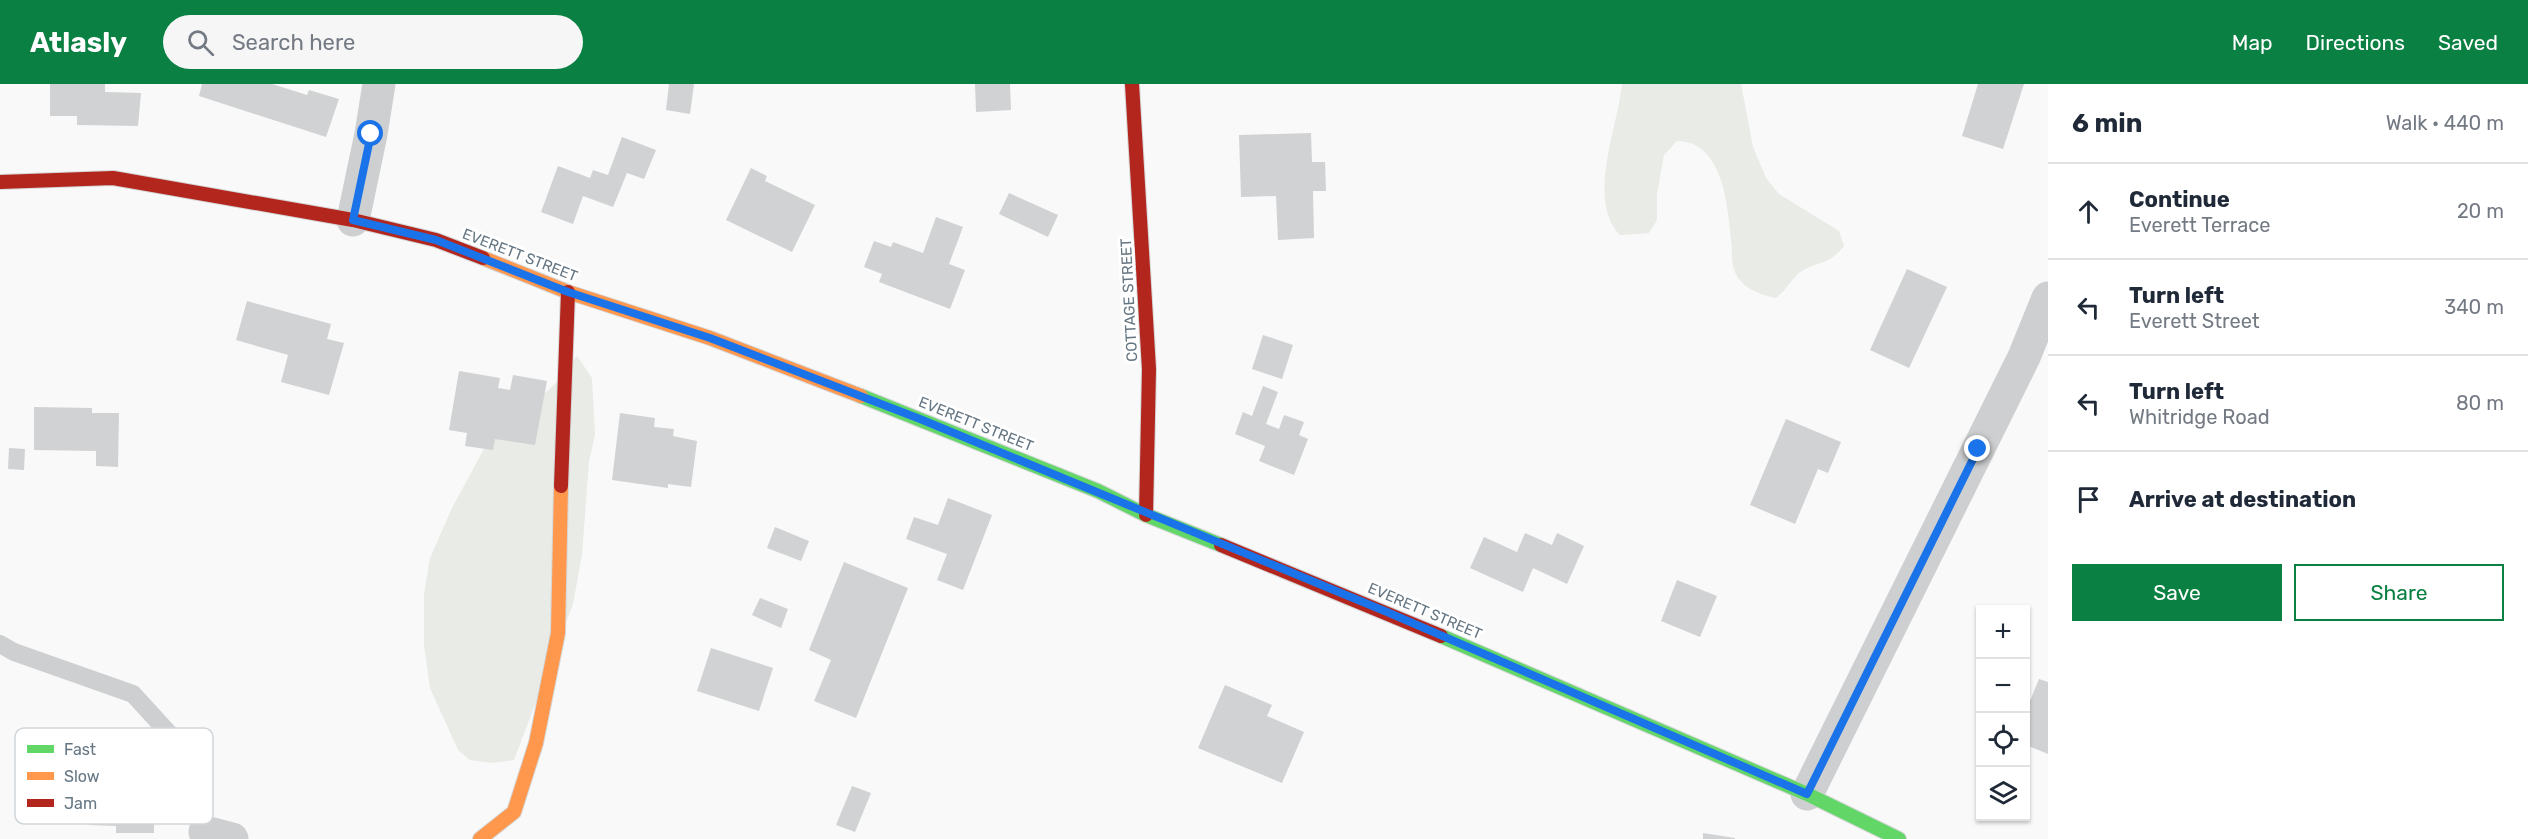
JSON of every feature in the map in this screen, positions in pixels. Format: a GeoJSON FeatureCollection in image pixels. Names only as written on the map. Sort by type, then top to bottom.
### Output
{"type":"FeatureCollection","features":[{"type":"Feature","properties":{"kind":"street"},"geometry":{"type":"LineString","coordinates":[[353,220],[379,84]]}},
{"type":"Feature","properties":{"kind":"street","name":"COTTAGE STREET"},"geometry":{"type":"LineString","coordinates":[[1132,84],[1149,369],[1146,514]]}},
{"type":"Feature","properties":{"kind":"street","name":"EVERETT STREET"},"geometry":{"type":"LineString","coordinates":[[0,182],[113,178],[353,220],[436,240],[568,292],[710,338],[1098,491],[1146,514],[1387,612],[1807,794],[1899,839]]}},
{"type":"Feature","properties":{"kind":"street"},"geometry":{"type":"LineString","coordinates":[[480,839],[514,812],[536,743],[558,633],[559,530],[568,292]]}},
{"type":"Feature","properties":{"kind":"street"},"geometry":{"type":"LineString","coordinates":[[1807,794],[2024,357],[2048,298]]}},
{"type":"Feature","properties":{"kind":"lane"},"geometry":{"type":"LineString","coordinates":[[0,644],[14,652],[133,694],[164,728]]}},
{"type":"Feature","properties":{"kind":"shaded area"},"geometry":{"type":"Polygon","coordinates":[[[1622,84],[1741,84],[1753,147],[1766,178],[1779,194],[1839,231],[1844,246],[1827,260],[1799,273],[1776,298],[1749,288],[1740,281],[1733,267],[1728,210],[1714,163],[1692,144],[1677,141],[1664,155],[1657,194],[1657,220],[1649,233],[1620,235],[1610,221],[1605,203],[1605,184],[1622,84]]]}},
{"type":"Feature","properties":{"kind":"shaded area"},"geometry":{"type":"Polygon","coordinates":[[[577,356],[592,378],[595,434],[589,462],[582,555],[573,604],[514,760],[492,763],[470,760],[458,750],[430,688],[424,645],[424,594],[430,558],[452,508],[492,434],[542,396],[558,381],[577,356]]]}},
{"type":"Feature","properties":{"kind":"building"},"geometry":{"type":"Polygon","coordinates":[[[50,84],[105,84],[105,92],[141,93],[138,126],[77,125],[77,116],[50,116],[50,84]]]}},
{"type":"Feature","properties":{"kind":"building"},"geometry":{"type":"Polygon","coordinates":[[[202,84],[272,84],[307,95],[309,90],[339,99],[326,137],[199,96],[202,84]]]}},
{"type":"Feature","properties":{"kind":"building"},"geometry":{"type":"Polygon","coordinates":[[[669,84],[694,84],[690,114],[666,110],[669,84]]]}},
{"type":"Feature","properties":{"kind":"building"},"geometry":{"type":"Polygon","coordinates":[[[975,84],[1010,84],[1011,110],[976,112],[975,84]]]}},
{"type":"Feature","properties":{"kind":"building"},"geometry":{"type":"Polygon","coordinates":[[[1978,84],[2024,84],[2003,149],[1962,136],[1978,84]]]}},
{"type":"Feature","properties":{"kind":"building"},"geometry":{"type":"Polygon","coordinates":[[[1311,133],[1312,162],[1325,162],[1326,191],[1313,191],[1314,238],[1278,240],[1276,196],[1241,197],[1239,135],[1311,133]]]}},
{"type":"Feature","properties":{"kind":"building"},"geometry":{"type":"Polygon","coordinates":[[[622,137],[656,150],[644,179],[627,173],[613,207],[583,196],[573,224],[541,212],[558,166],[590,178],[593,170],[608,175],[622,137]]]}},
{"type":"Feature","properties":{"kind":"building"},"geometry":{"type":"Polygon","coordinates":[[[751,168],[767,176],[765,181],[815,205],[792,252],[726,220],[751,168]]]}},
{"type":"Feature","properties":{"kind":"building"},"geometry":{"type":"Polygon","coordinates":[[[1009,193],[1058,215],[1048,237],[999,214],[1009,193]]]}},
{"type":"Feature","properties":{"kind":"building"},"geometry":{"type":"Polygon","coordinates":[[[936,217],[963,227],[949,264],[965,270],[950,309],[879,282],[882,274],[864,267],[874,241],[891,247],[893,242],[923,253],[936,217]]]}},
{"type":"Feature","properties":{"kind":"building"},"geometry":{"type":"Polygon","coordinates":[[[1907,269],[1947,287],[1909,368],[1870,350],[1907,269]]]}},
{"type":"Feature","properties":{"kind":"building"},"geometry":{"type":"Polygon","coordinates":[[[247,301],[331,324],[327,339],[344,343],[329,395],[281,382],[288,355],[236,340],[247,301]]]}},
{"type":"Feature","properties":{"kind":"building"},"geometry":{"type":"Polygon","coordinates":[[[1263,335],[1293,345],[1282,379],[1252,369],[1263,335]]]}},
{"type":"Feature","properties":{"kind":"building"},"geometry":{"type":"Polygon","coordinates":[[[459,371],[500,378],[498,388],[510,390],[513,375],[547,381],[535,445],[495,439],[493,450],[465,446],[467,433],[449,430],[459,371]]]}},
{"type":"Feature","properties":{"kind":"building"},"geometry":{"type":"Polygon","coordinates":[[[1263,386],[1278,392],[1266,424],[1279,429],[1284,415],[1304,422],[1299,435],[1308,439],[1294,475],[1259,461],[1265,446],[1235,434],[1243,412],[1252,416],[1263,386]]]}},
{"type":"Feature","properties":{"kind":"building"},"geometry":{"type":"Polygon","coordinates":[[[34,407],[92,408],[92,413],[119,413],[118,467],[96,466],[96,451],[34,450],[34,407]]]}},
{"type":"Feature","properties":{"kind":"building"},"geometry":{"type":"Polygon","coordinates":[[[620,413],[655,418],[654,427],[674,429],[673,436],[697,441],[691,487],[668,484],[668,488],[612,480],[620,413]]]}},
{"type":"Feature","properties":{"kind":"building"},"geometry":{"type":"Polygon","coordinates":[[[1786,419],[1841,442],[1828,473],[1818,469],[1795,524],[1750,505],[1786,419]]]}},
{"type":"Feature","properties":{"kind":"building"},"geometry":{"type":"Polygon","coordinates":[[[9,448],[25,449],[24,470],[8,469],[9,448]]]}},
{"type":"Feature","properties":{"kind":"building"},"geometry":{"type":"Polygon","coordinates":[[[948,498],[992,515],[963,590],[937,580],[947,554],[906,539],[914,517],[938,525],[948,498]]]}},
{"type":"Feature","properties":{"kind":"building"},"geometry":{"type":"Polygon","coordinates":[[[775,527],[809,541],[801,561],[767,548],[775,527]]]}},
{"type":"Feature","properties":{"kind":"building"},"geometry":{"type":"Polygon","coordinates":[[[1525,533],[1552,545],[1557,533],[1584,546],[1567,584],[1533,568],[1523,592],[1470,568],[1484,537],[1517,552],[1525,533]]]}},
{"type":"Feature","properties":{"kind":"building"},"geometry":{"type":"Polygon","coordinates":[[[844,562],[908,588],[856,718],[814,701],[831,660],[809,650],[844,562]]]}},
{"type":"Feature","properties":{"kind":"building"},"geometry":{"type":"Polygon","coordinates":[[[1677,580],[1717,596],[1700,637],[1661,621],[1677,580]]]}},
{"type":"Feature","properties":{"kind":"building"},"geometry":{"type":"Polygon","coordinates":[[[760,598],[788,609],[781,628],[752,615],[760,598]]]}},
{"type":"Feature","properties":{"kind":"building"},"geometry":{"type":"Polygon","coordinates":[[[711,648],[773,668],[759,711],[697,691],[711,648]]]}},
{"type":"Feature","properties":{"kind":"building"},"geometry":{"type":"Polygon","coordinates":[[[2039,679],[2048,682],[2048,754],[2030,747],[2030,701],[2039,679]]]}},
{"type":"Feature","properties":{"kind":"building"},"geometry":{"type":"Polygon","coordinates":[[[1225,685],[1272,705],[1267,716],[1304,732],[1282,783],[1198,748],[1225,685]]]}},
{"type":"Feature","properties":{"kind":"building"},"geometry":{"type":"Polygon","coordinates":[[[852,786],[871,793],[855,832],[836,825],[852,786]]]}},
{"type":"Feature","properties":{"kind":"building"},"geometry":{"type":"Polygon","coordinates":[[[154,824],[154,833],[116,833],[116,826],[90,825],[154,824]]]}},
{"type":"Feature","properties":{"kind":"building"},"geometry":{"type":"Polygon","coordinates":[[[1703,833],[1735,838],[1735,839],[1703,839],[1703,833]]]}},
{"type":"Feature","properties":{"kind":"traffic: fast"},"geometry":{"type":"LineString","coordinates":[[861,396],[1098,491],[1146,515],[1221,545]]}},
{"type":"Feature","properties":{"kind":"traffic: fast"},"geometry":{"type":"LineString","coordinates":[[1441,636],[1807,794],[1899,839]]}},
{"type":"Feature","properties":{"kind":"traffic: slow"},"geometry":{"type":"LineString","coordinates":[[483,258],[568,292],[710,338],[861,396]]}},
{"type":"Feature","properties":{"kind":"traffic: slow"},"geometry":{"type":"LineString","coordinates":[[480,839],[514,812],[536,743],[558,633],[561,486]]}},
{"type":"Feature","properties":{"kind":"traffic: jam"},"geometry":{"type":"LineString","coordinates":[[1132,84],[1149,369],[1146,515]]}},
{"type":"Feature","properties":{"kind":"traffic: jam"},"geometry":{"type":"LineString","coordinates":[[0,182],[113,178],[353,220],[436,240],[483,258]]}},
{"type":"Feature","properties":{"kind":"traffic: jam"},"geometry":{"type":"LineString","coordinates":[[561,486],[568,292]]}},
{"type":"Feature","properties":{"kind":"traffic: jam"},"geometry":{"type":"LineString","coordinates":[[1221,545],[1441,636]]}},
{"type":"Feature","properties":{"kind":"route"},"geometry":{"type":"LineString","coordinates":[[371,134],[353,220],[436,240],[568,292],[710,338],[920,419],[1387,612],[1807,794],[1978,449]]}}]}
